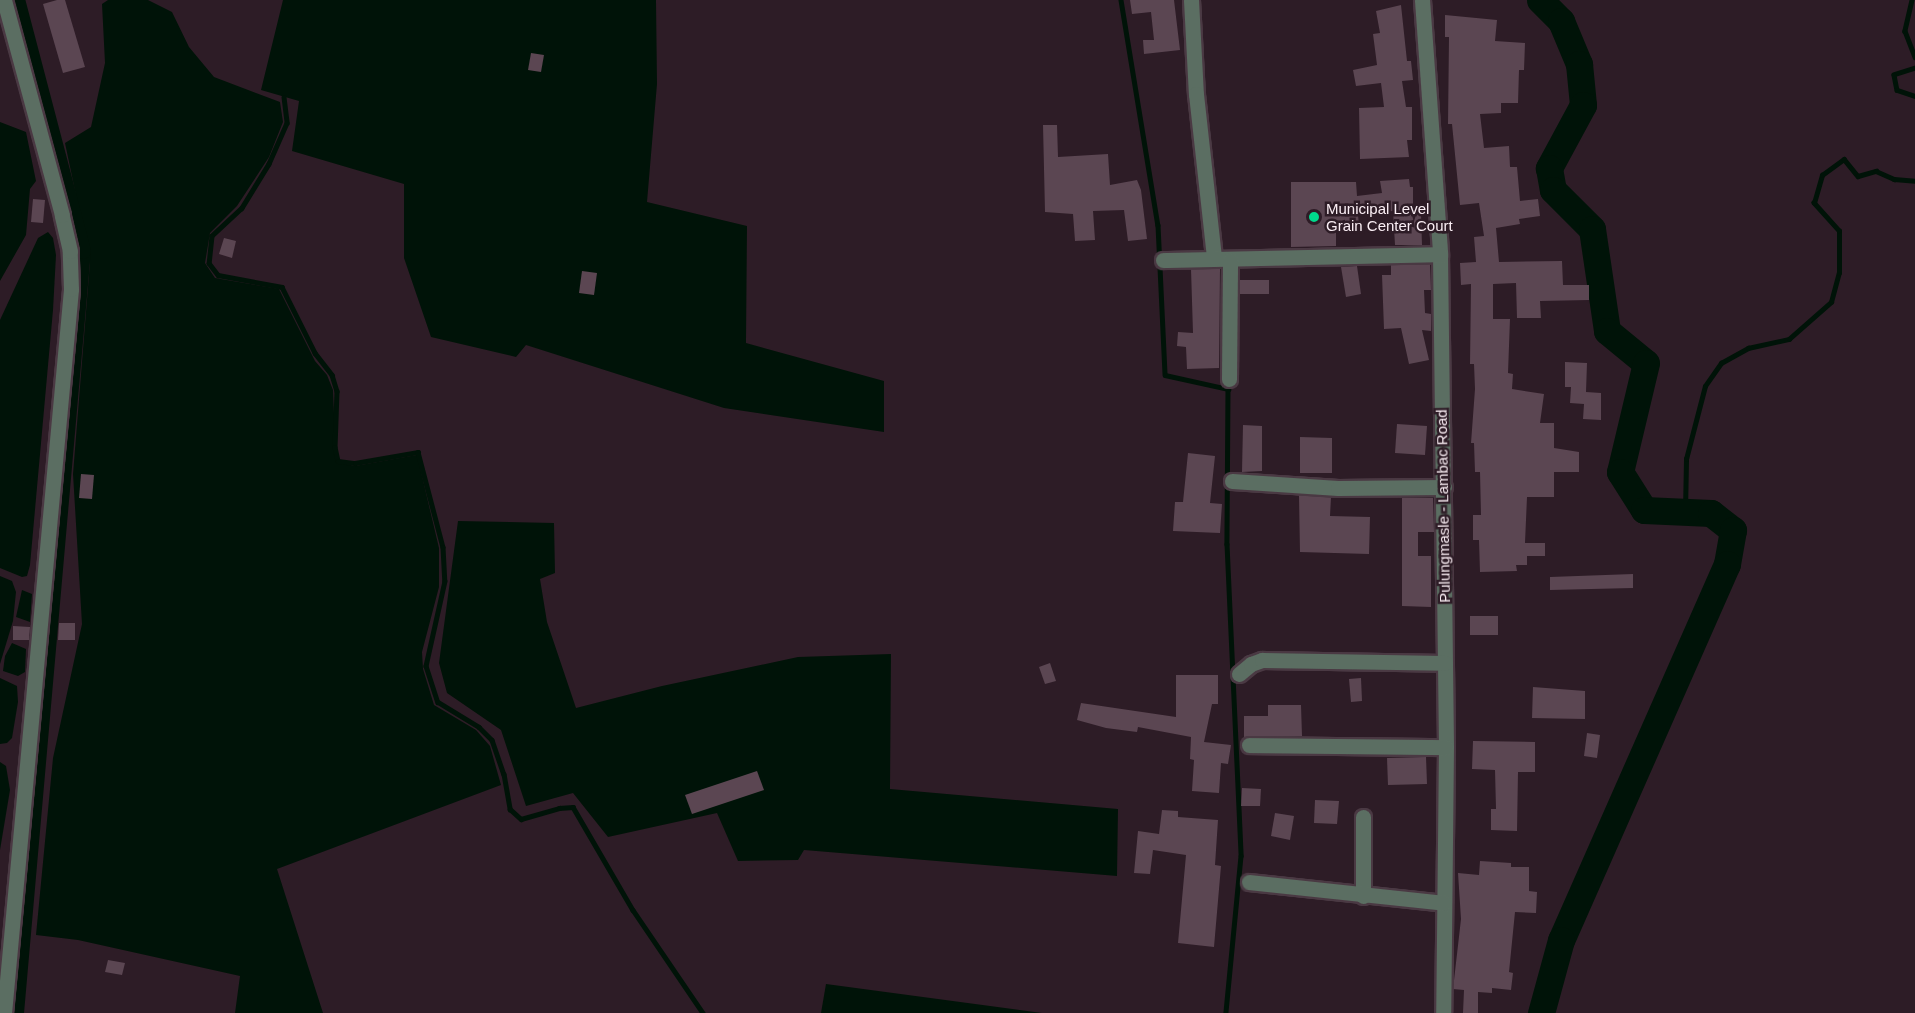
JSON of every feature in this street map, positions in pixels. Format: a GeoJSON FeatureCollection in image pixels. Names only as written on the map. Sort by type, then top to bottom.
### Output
{"type":"FeatureCollection","features":[{"type":"Feature","properties":{"kind":"street"},"geometry":{"type":"LineString","coordinates":[[4,0],[62,215],[70,251],[71,289],[4,1013]]}},
{"type":"Feature","properties":{"kind":"street"},"geometry":{"type":"LineString","coordinates":[[1191,0],[1196,94],[1214,258]]}},
{"type":"Feature","properties":{"kind":"street","name":"Pulungmasle - Lambac Road"},"geometry":{"type":"LineString","coordinates":[[1422,0],[1440,254],[1446,747],[1443,1013]]}},
{"type":"Feature","properties":{"kind":"street"},"geometry":{"type":"LineString","coordinates":[[1163,260],[1440,254]]}},
{"type":"Feature","properties":{"kind":"street"},"geometry":{"type":"LineString","coordinates":[[1229,379],[1230,260]]}},
{"type":"Feature","properties":{"kind":"street"},"geometry":{"type":"LineString","coordinates":[[1232,481],[1338,488],[1444,487]]}},
{"type":"Feature","properties":{"kind":"street"},"geometry":{"type":"LineString","coordinates":[[1239,674],[1251,664],[1263,660],[1445,663]]}},
{"type":"Feature","properties":{"kind":"street"},"geometry":{"type":"LineString","coordinates":[[1249,745],[1446,747]]}},
{"type":"Feature","properties":{"kind":"street"},"geometry":{"type":"LineString","coordinates":[[1363,817],[1364,896]]}},
{"type":"Feature","properties":{"kind":"street"},"geometry":{"type":"LineString","coordinates":[[1249,882],[1444,903]]}},
{"type":"Feature","properties":{"kind":"shaded area"},"geometry":{"type":"Polygon","coordinates":[[[108,0],[148,0],[172,12],[189,47],[214,77],[280,102],[283,122],[269,157],[237,206],[210,233],[205,263],[215,278],[279,289],[315,361],[327,375],[333,390],[336,462],[355,466],[417,455],[439,548],[439,587],[422,652],[423,669],[434,705],[476,730],[490,746],[501,785],[277,869],[323,1013],[235,1013],[240,976],[78,940],[36,935],[53,758],[82,624],[73,474],[90,262],[65,143],[91,127],[105,63],[102,4],[108,0]]]}},
{"type":"Feature","properties":{"kind":"shaded area"},"geometry":{"type":"Polygon","coordinates":[[[283,0],[656,0],[657,84],[647,202],[747,226],[746,343],[884,381],[884,432],[724,408],[526,345],[516,357],[431,337],[404,258],[404,184],[292,151],[299,101],[261,90],[283,0]]]}},
{"type":"Feature","properties":{"kind":"shaded area"},"geometry":{"type":"Polygon","coordinates":[[[0,122],[26,132],[36,181],[30,189],[26,235],[0,281],[0,122]]]}},
{"type":"Feature","properties":{"kind":"shaded area"},"geometry":{"type":"Polygon","coordinates":[[[48,232],[53,238],[56,255],[53,310],[30,565],[27,576],[22,577],[0,568],[0,320],[38,238],[48,232]]]}},
{"type":"Feature","properties":{"kind":"shaded area"},"geometry":{"type":"Polygon","coordinates":[[[458,521],[554,523],[555,573],[540,579],[547,622],[576,708],[662,686],[798,657],[891,654],[890,789],[1118,809],[1117,876],[804,850],[798,860],[738,861],[717,813],[608,837],[573,793],[526,806],[501,730],[447,693],[439,663],[458,521]]]}},
{"type":"Feature","properties":{"kind":"shaded area"},"geometry":{"type":"Polygon","coordinates":[[[0,576],[12,581],[16,592],[13,621],[0,664],[0,576]]]}},
{"type":"Feature","properties":{"kind":"shaded area"},"geometry":{"type":"Polygon","coordinates":[[[22,590],[32,594],[30,622],[16,617],[22,590]]]}},
{"type":"Feature","properties":{"kind":"shaded area"},"geometry":{"type":"Polygon","coordinates":[[[12,643],[26,649],[25,672],[18,676],[3,671],[5,656],[12,643]]]}},
{"type":"Feature","properties":{"kind":"shaded area"},"geometry":{"type":"Polygon","coordinates":[[[0,678],[17,686],[18,702],[12,738],[7,743],[0,744],[0,678]]]}},
{"type":"Feature","properties":{"kind":"shaded area"},"geometry":{"type":"Polygon","coordinates":[[[0,762],[6,766],[10,790],[0,850],[0,762]]]}},
{"type":"Feature","properties":{"kind":"shaded area"},"geometry":{"type":"Polygon","coordinates":[[[826,984],[1042,1013],[821,1013],[826,984]]]}},
{"type":"Feature","properties":{"kind":"building"},"geometry":{"type":"Polygon","coordinates":[[[65,0],[85,67],[63,73],[43,4],[65,0]]]}},
{"type":"Feature","properties":{"kind":"building"},"geometry":{"type":"Polygon","coordinates":[[[1130,0],[1174,0],[1180,50],[1144,54],[1143,40],[1154,40],[1151,12],[1132,14],[1130,0]]]}},
{"type":"Feature","properties":{"kind":"building"},"geometry":{"type":"Polygon","coordinates":[[[1401,5],[1407,61],[1411,61],[1413,80],[1402,81],[1406,107],[1412,107],[1412,140],[1407,140],[1409,157],[1360,159],[1359,108],[1384,107],[1381,83],[1356,86],[1353,70],[1377,65],[1373,34],[1380,33],[1376,11],[1401,5]]]}},
{"type":"Feature","properties":{"kind":"building"},"geometry":{"type":"Polygon","coordinates":[[[1445,15],[1497,20],[1495,41],[1525,43],[1524,70],[1519,70],[1518,103],[1501,103],[1501,113],[1480,114],[1484,148],[1509,146],[1510,167],[1517,167],[1520,201],[1538,199],[1540,216],[1519,219],[1520,224],[1496,228],[1499,262],[1562,261],[1563,285],[1589,285],[1589,300],[1540,301],[1541,318],[1517,318],[1516,283],[1493,284],[1493,319],[1510,319],[1508,373],[1513,374],[1512,389],[1544,394],[1540,423],[1554,423],[1554,448],[1579,452],[1579,472],[1554,472],[1554,497],[1527,497],[1525,543],[1545,543],[1545,556],[1527,556],[1527,565],[1516,565],[1517,571],[1480,572],[1479,540],[1473,540],[1473,515],[1481,515],[1480,472],[1475,472],[1474,443],[1471,443],[1475,389],[1474,364],[1470,364],[1471,284],[1461,285],[1460,263],[1476,262],[1474,237],[1484,236],[1479,203],[1460,205],[1452,124],[1448,124],[1449,37],[1445,37],[1445,15]]]}},
{"type":"Feature","properties":{"kind":"building"},"geometry":{"type":"Polygon","coordinates":[[[531,53],[544,55],[541,72],[528,70],[531,53]]]}},
{"type":"Feature","properties":{"kind":"building"},"geometry":{"type":"Polygon","coordinates":[[[1043,125],[1057,125],[1058,157],[1108,154],[1110,185],[1137,180],[1141,190],[1147,239],[1128,241],[1124,210],[1093,211],[1095,240],[1075,241],[1073,214],[1045,212],[1043,125]]]}},
{"type":"Feature","properties":{"kind":"building"},"geometry":{"type":"Polygon","coordinates":[[[1409,179],[1410,187],[1413,187],[1413,213],[1421,213],[1422,245],[1395,245],[1393,211],[1358,214],[1359,227],[1336,228],[1336,246],[1291,247],[1291,182],[1356,182],[1357,196],[1382,193],[1380,181],[1409,179]]]}},
{"type":"Feature","properties":{"kind":"building"},"geometry":{"type":"Polygon","coordinates":[[[33,199],[45,200],[43,223],[31,222],[33,199]]]}},
{"type":"Feature","properties":{"kind":"building"},"geometry":{"type":"Polygon","coordinates":[[[224,238],[236,241],[232,258],[219,254],[224,238]]]}},
{"type":"Feature","properties":{"kind":"building"},"geometry":{"type":"Polygon","coordinates":[[[1430,264],[1431,290],[1424,290],[1425,313],[1431,314],[1431,331],[1422,330],[1429,360],[1409,364],[1401,328],[1384,329],[1382,275],[1391,275],[1391,265],[1430,264]]]}},
{"type":"Feature","properties":{"kind":"building"},"geometry":{"type":"Polygon","coordinates":[[[1357,266],[1361,294],[1346,297],[1341,267],[1357,266]]]}},
{"type":"Feature","properties":{"kind":"building"},"geometry":{"type":"Polygon","coordinates":[[[1191,269],[1220,269],[1219,368],[1187,369],[1186,347],[1177,346],[1178,332],[1193,333],[1191,269]]]}},
{"type":"Feature","properties":{"kind":"building"},"geometry":{"type":"Polygon","coordinates":[[[582,271],[597,273],[594,295],[579,293],[582,271]]]}},
{"type":"Feature","properties":{"kind":"building"},"geometry":{"type":"Polygon","coordinates":[[[1240,280],[1269,280],[1269,294],[1239,294],[1240,280]]]}},
{"type":"Feature","properties":{"kind":"building"},"geometry":{"type":"Polygon","coordinates":[[[1565,362],[1587,363],[1586,392],[1601,393],[1601,420],[1583,419],[1584,404],[1570,403],[1571,387],[1565,387],[1565,362]]]}},
{"type":"Feature","properties":{"kind":"building"},"geometry":{"type":"Polygon","coordinates":[[[1397,424],[1427,426],[1425,455],[1395,453],[1397,424]]]}},
{"type":"Feature","properties":{"kind":"building"},"geometry":{"type":"Polygon","coordinates":[[[1243,425],[1262,426],[1262,471],[1242,472],[1243,425]]]}},
{"type":"Feature","properties":{"kind":"building"},"geometry":{"type":"Polygon","coordinates":[[[1300,437],[1332,438],[1332,473],[1300,473],[1300,437]]]}},
{"type":"Feature","properties":{"kind":"building"},"geometry":{"type":"Polygon","coordinates":[[[1188,453],[1215,456],[1210,503],[1222,504],[1220,533],[1173,531],[1175,502],[1183,502],[1188,453]]]}},
{"type":"Feature","properties":{"kind":"building"},"geometry":{"type":"Polygon","coordinates":[[[81,474],[94,475],[92,499],[79,498],[81,474]]]}},
{"type":"Feature","properties":{"kind":"building"},"geometry":{"type":"Polygon","coordinates":[[[1299,495],[1331,497],[1330,516],[1370,517],[1369,554],[1300,552],[1299,495]]]}},
{"type":"Feature","properties":{"kind":"building"},"geometry":{"type":"Polygon","coordinates":[[[1402,498],[1433,498],[1434,532],[1418,532],[1418,556],[1431,556],[1431,607],[1402,606],[1402,498]]]}},
{"type":"Feature","properties":{"kind":"building"},"geometry":{"type":"Polygon","coordinates":[[[1633,574],[1633,588],[1550,590],[1550,577],[1633,574]]]}},
{"type":"Feature","properties":{"kind":"building"},"geometry":{"type":"Polygon","coordinates":[[[1470,616],[1498,616],[1498,635],[1470,635],[1470,616]]]}},
{"type":"Feature","properties":{"kind":"building"},"geometry":{"type":"Polygon","coordinates":[[[59,623],[75,623],[75,640],[58,640],[59,623]]]}},
{"type":"Feature","properties":{"kind":"building"},"geometry":{"type":"Polygon","coordinates":[[[13,626],[30,627],[29,640],[13,640],[13,626]]]}},
{"type":"Feature","properties":{"kind":"building"},"geometry":{"type":"Polygon","coordinates":[[[1050,663],[1056,681],[1045,684],[1039,667],[1050,663]]]}},
{"type":"Feature","properties":{"kind":"building"},"geometry":{"type":"Polygon","coordinates":[[[1176,675],[1218,675],[1218,704],[1212,704],[1204,742],[1231,745],[1228,764],[1221,763],[1219,793],[1192,791],[1194,760],[1190,759],[1191,737],[1138,727],[1137,732],[1106,728],[1077,720],[1081,703],[1176,717],[1176,675]]]}},
{"type":"Feature","properties":{"kind":"building"},"geometry":{"type":"Polygon","coordinates":[[[1361,678],[1362,701],[1351,702],[1349,679],[1361,678]]]}},
{"type":"Feature","properties":{"kind":"building"},"geometry":{"type":"Polygon","coordinates":[[[1533,687],[1585,691],[1585,719],[1532,718],[1533,687]]]}},
{"type":"Feature","properties":{"kind":"building"},"geometry":{"type":"Polygon","coordinates":[[[1268,705],[1301,705],[1302,736],[1244,737],[1244,716],[1268,716],[1268,705]]]}},
{"type":"Feature","properties":{"kind":"building"},"geometry":{"type":"Polygon","coordinates":[[[1587,733],[1600,735],[1597,758],[1584,756],[1587,733]]]}},
{"type":"Feature","properties":{"kind":"building"},"geometry":{"type":"Polygon","coordinates":[[[1473,741],[1535,742],[1535,772],[1518,772],[1517,831],[1491,830],[1491,809],[1496,809],[1495,770],[1472,769],[1473,741]]]}},
{"type":"Feature","properties":{"kind":"building"},"geometry":{"type":"Polygon","coordinates":[[[1426,757],[1427,784],[1388,785],[1387,758],[1426,757]]]}},
{"type":"Feature","properties":{"kind":"building"},"geometry":{"type":"Polygon","coordinates":[[[757,771],[764,790],[692,814],[685,795],[757,771]]]}},
{"type":"Feature","properties":{"kind":"building"},"geometry":{"type":"Polygon","coordinates":[[[1242,788],[1261,789],[1260,806],[1241,806],[1242,788]]]}},
{"type":"Feature","properties":{"kind":"building"},"geometry":{"type":"Polygon","coordinates":[[[1315,800],[1339,801],[1337,824],[1314,823],[1315,800]]]}},
{"type":"Feature","properties":{"kind":"building"},"geometry":{"type":"Polygon","coordinates":[[[1162,810],[1178,811],[1178,817],[1218,820],[1215,865],[1221,866],[1214,947],[1178,943],[1186,855],[1153,850],[1150,874],[1134,873],[1138,831],[1159,834],[1162,810]]]}},
{"type":"Feature","properties":{"kind":"building"},"geometry":{"type":"Polygon","coordinates":[[[1275,813],[1294,816],[1290,840],[1271,836],[1275,813]]]}},
{"type":"Feature","properties":{"kind":"building"},"geometry":{"type":"Polygon","coordinates":[[[1480,861],[1511,863],[1511,867],[1529,867],[1529,891],[1537,892],[1536,913],[1515,912],[1509,972],[1513,973],[1511,990],[1492,988],[1492,993],[1478,992],[1478,1013],[1463,1013],[1464,990],[1453,989],[1461,919],[1458,873],[1479,875],[1480,861]]]}},
{"type":"Feature","properties":{"kind":"building"},"geometry":{"type":"Polygon","coordinates":[[[108,960],[125,963],[122,975],[105,972],[108,960]]]}},
{"type":"Feature","properties":{"kind":"waterway"},"geometry":{"type":"LineString","coordinates":[[16,1013],[83,251],[17,0]]}},
{"type":"Feature","properties":{"kind":"waterway"},"geometry":{"type":"LineString","coordinates":[[1121,0],[1158,225],[1165,375],[1228,389],[1227,544],[1241,856],[1226,1013]]}},
{"type":"Feature","properties":{"kind":"waterway"},"geometry":{"type":"LineString","coordinates":[[1540,0],[1561,21],[1579,64],[1583,105],[1549,168],[1553,190],[1592,229],[1607,331],[1646,363],[1620,472],[1644,510],[1711,513],[1733,530],[1727,564],[1561,940],[1541,1013]]}},
{"type":"Feature","properties":{"kind":"waterway"},"geometry":{"type":"LineString","coordinates":[[1912,0],[1905,31],[1915,57]]}},
{"type":"Feature","properties":{"kind":"waterway"},"geometry":{"type":"LineString","coordinates":[[1915,68],[1894,75],[1897,90],[1915,96]]}},
{"type":"Feature","properties":{"kind":"waterway"},"geometry":{"type":"LineString","coordinates":[[284,97],[287,123],[269,164],[242,208],[212,236],[209,263],[218,275],[282,287],[315,353],[332,375],[337,391],[335,447],[338,461],[355,463],[418,452],[443,547],[445,581],[426,666],[438,702],[479,727],[492,740],[504,774],[510,809],[521,819],[559,808],[573,807],[633,910],[703,1013]]}},
{"type":"Feature","properties":{"kind":"waterway"},"geometry":{"type":"LineString","coordinates":[[1685,512],[1686,459],[1705,386],[1721,363],[1748,348],[1789,339],[1831,302],[1839,273],[1839,231],[1814,203],[1822,175],[1844,159],[1858,176],[1876,171],[1894,179],[1915,181]]}},
{"type":"Feature","properties":{"kind":"place","name":"Municipal Level Grain Center Court"},"geometry":{"type":"Point","coordinates":[1314,217]}}]}
